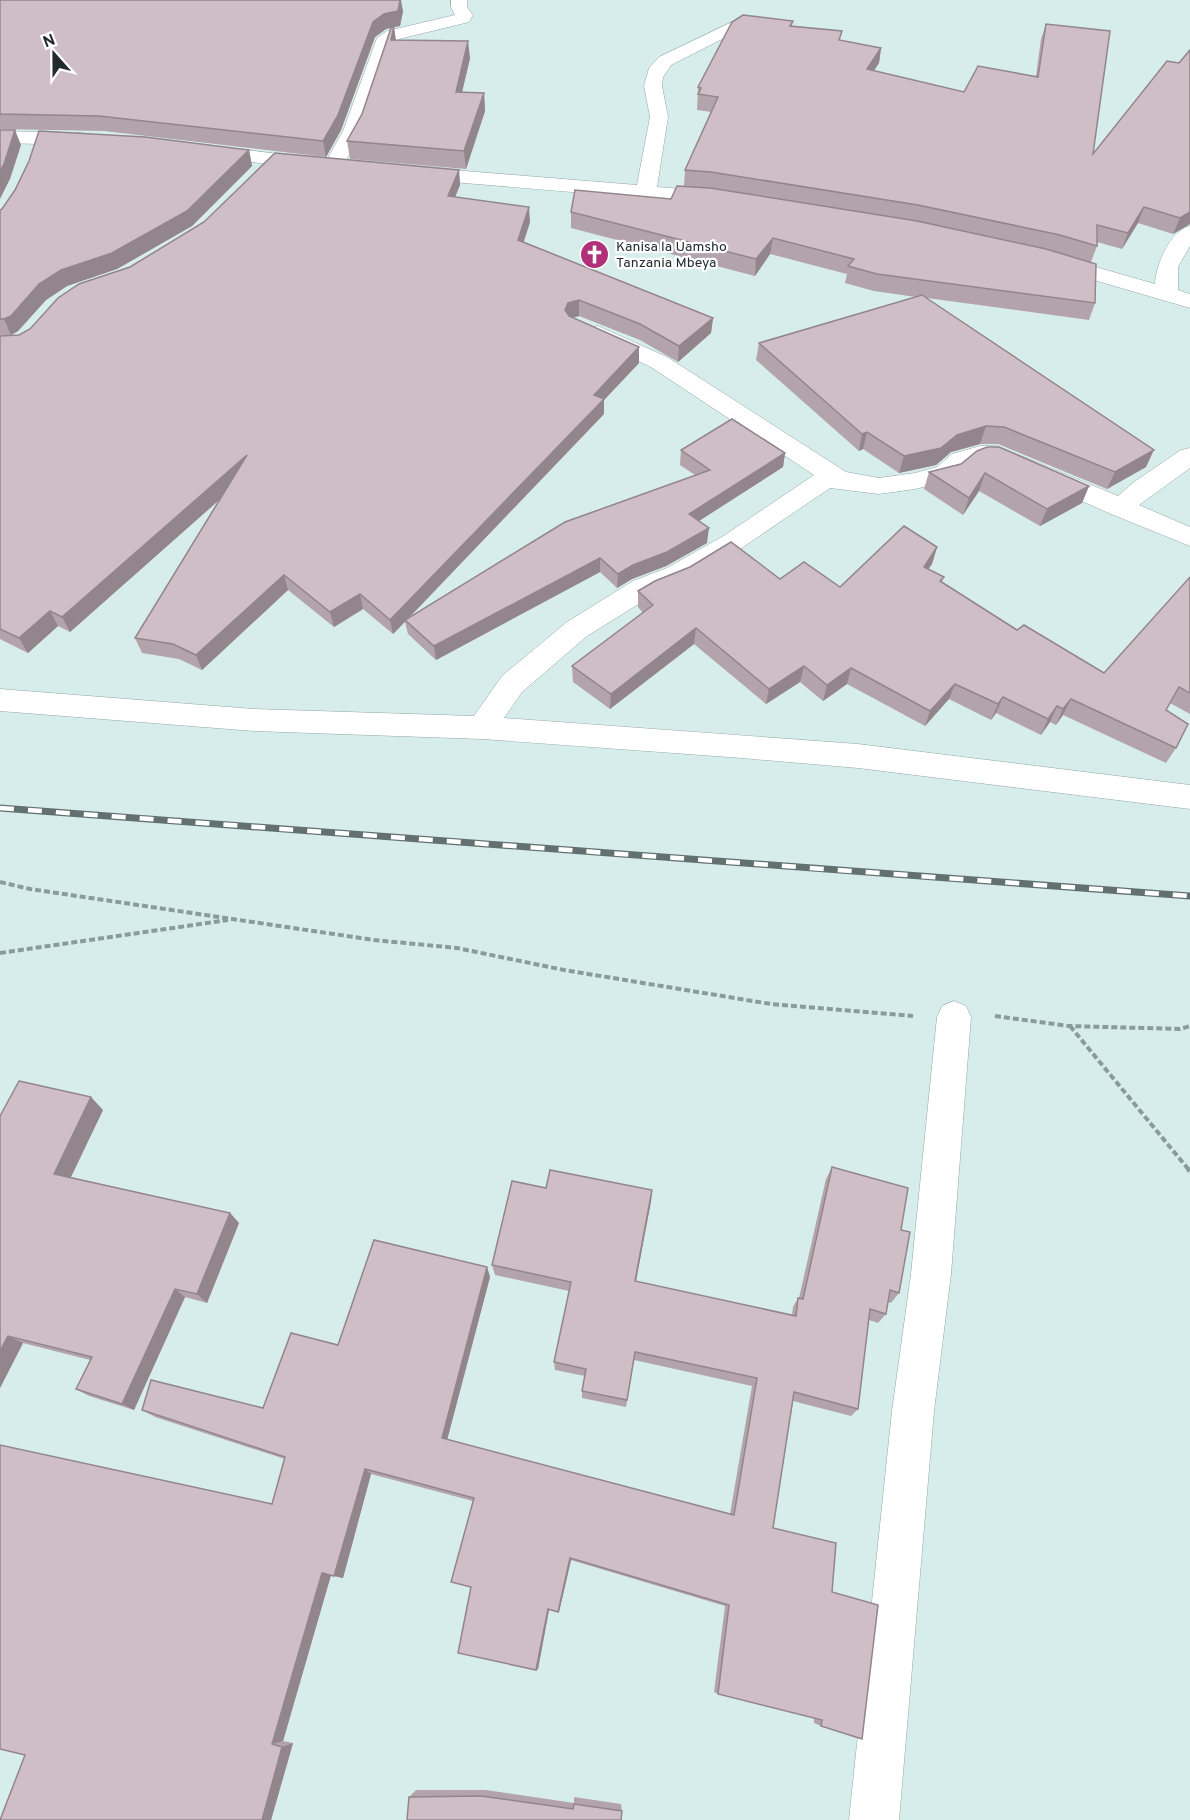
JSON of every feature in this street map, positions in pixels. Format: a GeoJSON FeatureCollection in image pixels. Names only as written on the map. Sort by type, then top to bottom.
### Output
{"type":"FeatureCollection","features":[{"type":"Feature","properties":{"kind":"street"},"geometry":{"type":"LineString","coordinates":[[334,165],[353,131],[383,42],[393,35],[463,18],[459,0]]}},
{"type":"Feature","properties":{"kind":"street"},"geometry":{"type":"LineString","coordinates":[[646,190],[659,117],[653,87],[658,68],[666,61],[732,27]]}},
{"type":"Feature","properties":{"kind":"street"},"geometry":{"type":"LineString","coordinates":[[0,137],[32,147],[104,140]]}},
{"type":"Feature","properties":{"kind":"street"},"geometry":{"type":"LineString","coordinates":[[184,147],[272,160],[357,168]]}},
{"type":"Feature","properties":{"kind":"street"},"geometry":{"type":"LineString","coordinates":[[256,176],[272,160]]}},
{"type":"Feature","properties":{"kind":"street"},"geometry":{"type":"LineString","coordinates":[[392,171],[583,188],[646,190],[742,202]]}},
{"type":"Feature","properties":{"kind":"street"},"geometry":{"type":"LineString","coordinates":[[1167,293],[1166,271],[1171,258],[1190,232]]}},
{"type":"Feature","properties":{"kind":"street"},"geometry":{"type":"LineString","coordinates":[[1035,256],[1190,301]]}},
{"type":"Feature","properties":{"kind":"street"},"geometry":{"type":"LineString","coordinates":[[578,325],[631,347],[658,362],[839,479]]}},
{"type":"Feature","properties":{"kind":"street"},"geometry":{"type":"LineString","coordinates":[[482,728],[512,684],[577,629],[643,588],[677,575],[734,541],[824,480],[839,479],[879,486],[915,481],[946,473],[962,460],[980,454],[997,454],[1190,537]]}},
{"type":"Feature","properties":{"kind":"street"},"geometry":{"type":"LineString","coordinates":[[1120,508],[1143,488],[1190,456]]}},
{"type":"Feature","properties":{"kind":"street"},"geometry":{"type":"LineString","coordinates":[[0,700],[254,720],[482,728],[858,756],[1190,797]]}},
{"type":"Feature","properties":{"kind":"street"},"geometry":{"type":"LineString","coordinates":[[874,1820],[913,1411],[931,1274],[954,1017]]}},
{"type":"Feature","properties":{"kind":"path"},"geometry":{"type":"LineString","coordinates":[[0,882],[30,889],[374,940],[457,948],[564,970],[771,1004],[894,1016],[1006,1016],[1070,1026],[1180,1029],[1190,1026]]}},
{"type":"Feature","properties":{"kind":"path"},"geometry":{"type":"LineString","coordinates":[[0,953],[233,919]]}},
{"type":"Feature","properties":{"kind":"path"},"geometry":{"type":"LineString","coordinates":[[1070,1026],[1190,1171]]}},
{"type":"Feature","properties":{"kind":"building"},"geometry":{"type":"Polygon","coordinates":[[[0,0],[400,0],[398,11],[384,14],[373,22],[338,115],[323,141],[99,116],[0,114],[0,0]]]}},
{"type":"Feature","properties":{"kind":"building"},"geometry":{"type":"Polygon","coordinates":[[[743,15],[793,21],[790,26],[842,31],[839,40],[881,48],[867,69],[964,92],[978,66],[1038,77],[1046,24],[1110,31],[1093,154],[1167,61],[1179,63],[1190,50],[1190,212],[1180,218],[1144,207],[1128,233],[1097,225],[1097,246],[1060,235],[918,205],[711,172],[685,170],[718,97],[698,94],[701,88],[698,87],[732,22],[743,15]]]}},
{"type":"Feature","properties":{"kind":"building"},"geometry":{"type":"Polygon","coordinates":[[[394,26],[391,40],[468,41],[456,92],[484,93],[464,151],[347,141],[362,114],[391,28],[394,26]]]}},
{"type":"Feature","properties":{"kind":"building"},"geometry":{"type":"Polygon","coordinates":[[[0,130],[15,130],[0,171],[0,130]]]}},
{"type":"Feature","properties":{"kind":"building"},"geometry":{"type":"Polygon","coordinates":[[[39,131],[145,137],[249,150],[187,211],[112,253],[61,270],[39,284],[11,316],[0,319],[0,210],[15,190],[29,161],[39,131]]]}},
{"type":"Feature","properties":{"kind":"building"},"geometry":{"type":"Polygon","coordinates":[[[275,153],[459,170],[448,196],[529,207],[518,240],[713,318],[679,346],[640,324],[579,300],[568,303],[565,310],[569,316],[639,347],[594,395],[604,399],[390,620],[360,594],[330,612],[284,575],[196,655],[173,644],[135,638],[247,455],[62,617],[50,611],[19,638],[0,629],[0,336],[19,335],[30,329],[58,298],[79,284],[130,267],[204,222],[275,153]]]}},
{"type":"Feature","properties":{"kind":"building"},"geometry":{"type":"Polygon","coordinates":[[[677,186],[710,188],[917,221],[1046,249],[1096,264],[1095,303],[877,274],[848,266],[854,259],[773,238],[756,259],[571,212],[575,190],[671,199],[677,186]]]}},
{"type":"Feature","properties":{"kind":"building"},"geometry":{"type":"Polygon","coordinates":[[[922,295],[1154,450],[1115,472],[1004,427],[986,426],[957,435],[941,448],[904,456],[867,432],[862,434],[759,343],[922,295]]]}},
{"type":"Feature","properties":{"kind":"building"},"geometry":{"type":"Polygon","coordinates":[[[732,419],[785,453],[689,514],[709,528],[667,552],[633,565],[618,574],[600,558],[434,646],[405,620],[565,522],[710,470],[681,450],[732,419]]]}},
{"type":"Feature","properties":{"kind":"building"},"geometry":{"type":"Polygon","coordinates":[[[987,447],[999,447],[1089,486],[1047,509],[985,473],[969,498],[929,472],[961,464],[977,451],[987,447]]]}},
{"type":"Feature","properties":{"kind":"building"},"geometry":{"type":"Polygon","coordinates":[[[904,526],[937,547],[924,567],[944,577],[940,581],[1017,630],[1024,625],[1104,673],[1190,577],[1190,693],[1179,687],[1166,710],[1188,724],[1176,748],[1071,699],[1063,709],[1057,706],[1048,719],[1003,697],[998,704],[955,684],[930,711],[851,668],[827,685],[804,666],[769,689],[696,628],[611,694],[572,666],[653,605],[638,591],[655,581],[690,567],[731,542],[780,579],[804,562],[840,587],[904,526]]]}},
{"type":"Feature","properties":{"kind":"building"},"geometry":{"type":"Polygon","coordinates":[[[19,1081],[91,1097],[54,1174],[230,1213],[197,1294],[175,1289],[122,1404],[76,1389],[92,1357],[8,1336],[0,1351],[0,1116],[19,1081]]]}},
{"type":"Feature","properties":{"kind":"building"},"geometry":{"type":"Polygon","coordinates":[[[832,1167],[908,1188],[901,1230],[910,1232],[899,1293],[890,1290],[886,1314],[870,1309],[858,1409],[794,1392],[773,1528],[836,1543],[832,1592],[878,1605],[862,1739],[821,1726],[822,1720],[718,1694],[729,1605],[570,1558],[558,1612],[548,1609],[536,1670],[458,1653],[471,1587],[451,1582],[474,1498],[365,1469],[334,1576],[322,1573],[272,1744],[282,1747],[262,1820],[0,1820],[25,1755],[0,1749],[0,1445],[272,1504],[285,1457],[142,1410],[151,1380],[263,1408],[291,1333],[338,1345],[374,1240],[487,1267],[442,1438],[734,1515],[757,1378],[635,1352],[627,1400],[582,1391],[586,1369],[554,1362],[571,1282],[492,1265],[512,1181],[546,1188],[550,1170],[652,1190],[635,1281],[796,1316],[798,1298],[803,1299],[832,1167]]]}},
{"type":"Feature","properties":{"kind":"building"},"geometry":{"type":"Polygon","coordinates":[[[481,1796],[573,1809],[574,1804],[622,1811],[621,1820],[407,1820],[409,1797],[481,1796]]]}},
{"type":"Feature","properties":{"kind":"railway"},"geometry":{"type":"LineString","coordinates":[[0,808],[1190,896]]}},
{"type":"Feature","properties":{"kind":"place","name":"Kanisa la Uamsho Tanzania Mbeya"},"geometry":{"type":"Point","coordinates":[595,254]}}]}
